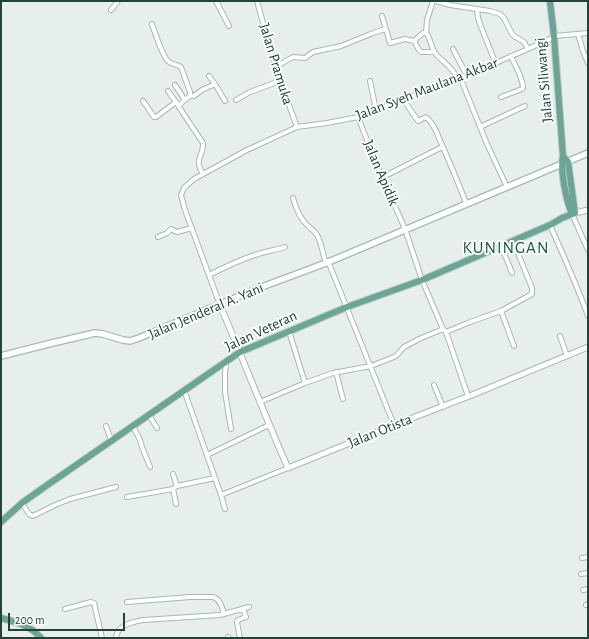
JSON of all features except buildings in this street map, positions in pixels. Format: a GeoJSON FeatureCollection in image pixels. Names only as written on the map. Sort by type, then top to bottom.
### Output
{"type":"FeatureCollection","features":[{"type":"Feature","properties":{"kind":"main road","name":"Jalan Siliwangi"},"geometry":{"type":"LineString","coordinates":[[550,1],[568,204],[573,214]]}},
{"type":"Feature","properties":{"kind":"main road","name":"Jalan Jenderal A. Yani"},"geometry":{"type":"LineString","coordinates":[[1,356],[95,333],[130,341],[139,338],[259,288],[327,262],[588,153]]}},
{"type":"Feature","properties":{"kind":"main road","name":"Jalan Veteran"},"geometry":{"type":"LineString","coordinates":[[1,522],[22,503],[56,478],[240,352],[347,307],[422,280],[501,247],[573,214]]}},
{"type":"Feature","properties":{"kind":"main road"},"geometry":{"type":"LineString","coordinates":[[1,618],[21,623],[33,630],[41,638]]}},
{"type":"Feature","properties":{"kind":"street"},"geometry":{"type":"LineString","coordinates":[[110,10],[118,1]]}},
{"type":"Feature","properties":{"kind":"street"},"geometry":{"type":"LineString","coordinates":[[216,1],[229,26]]}},
{"type":"Feature","properties":{"kind":"street","name":"Jalan Pramuka"},"geometry":{"type":"LineString","coordinates":[[257,1],[275,67],[297,126]]}},
{"type":"Feature","properties":{"kind":"street"},"geometry":{"type":"LineString","coordinates":[[508,187],[486,144],[458,77],[434,52],[429,36],[426,33],[426,20],[433,2],[490,11],[500,14],[504,18],[512,34],[524,42],[528,49]]}},
{"type":"Feature","properties":{"kind":"street"},"geometry":{"type":"LineString","coordinates":[[477,10],[483,35],[495,62]]}},
{"type":"Feature","properties":{"kind":"street"},"geometry":{"type":"LineString","coordinates":[[382,16],[390,43],[405,39],[414,41],[421,52],[434,52]]}},
{"type":"Feature","properties":{"kind":"street"},"geometry":{"type":"LineString","coordinates":[[152,24],[165,58],[170,63],[178,64],[181,68],[190,92],[190,96]]}},
{"type":"Feature","properties":{"kind":"street"},"geometry":{"type":"LineString","coordinates":[[275,67],[293,57],[305,58],[313,52],[341,46],[385,29]]}},
{"type":"Feature","properties":{"kind":"street"},"geometry":{"type":"LineString","coordinates":[[414,41],[423,33],[426,33]]}},
{"type":"Feature","properties":{"kind":"street"},"geometry":{"type":"LineString","coordinates":[[554,36],[588,33]]}},
{"type":"Feature","properties":{"kind":"street"},"geometry":{"type":"LineString","coordinates":[[578,34],[588,63]]}},
{"type":"Feature","properties":{"kind":"street","name":"Jalan Syeh Maulana Akbar"},"geometry":{"type":"LineString","coordinates":[[192,228],[181,195],[184,188],[194,179],[247,150],[297,126],[327,123],[358,117],[528,49],[554,36]]}},
{"type":"Feature","properties":{"kind":"street"},"geometry":{"type":"LineString","coordinates":[[453,50],[466,74]]}},
{"type":"Feature","properties":{"kind":"street"},"geometry":{"type":"LineString","coordinates":[[501,96],[522,89],[524,86],[511,56]]}},
{"type":"Feature","properties":{"kind":"street"},"geometry":{"type":"LineString","coordinates":[[209,76],[225,102]]}},
{"type":"Feature","properties":{"kind":"street"},"geometry":{"type":"LineString","coordinates":[[236,100],[250,92],[280,81]]}},
{"type":"Feature","properties":{"kind":"street"},"geometry":{"type":"LineString","coordinates":[[370,81],[376,110]]}},
{"type":"Feature","properties":{"kind":"street"},"geometry":{"type":"LineString","coordinates":[[179,107],[190,96],[194,96],[202,90],[215,84]]}},
{"type":"Feature","properties":{"kind":"street"},"geometry":{"type":"LineString","coordinates":[[175,85],[185,100]]}},
{"type":"Feature","properties":{"kind":"street"},"geometry":{"type":"LineString","coordinates":[[168,91],[203,143],[203,148],[199,159],[200,169],[203,174]]}},
{"type":"Feature","properties":{"kind":"street"},"geometry":{"type":"LineString","coordinates":[[403,99],[418,121],[426,117],[430,120],[466,203]]}},
{"type":"Feature","properties":{"kind":"street"},"geometry":{"type":"LineString","coordinates":[[143,101],[154,117],[176,102]]}},
{"type":"Feature","properties":{"kind":"street"},"geometry":{"type":"LineString","coordinates":[[480,127],[525,106]]}},
{"type":"Feature","properties":{"kind":"street","name":"Jalan Apidik"},"geometry":{"type":"LineString","coordinates":[[358,117],[405,229],[422,280],[444,331],[468,396]]}},
{"type":"Feature","properties":{"kind":"street"},"geometry":{"type":"LineString","coordinates":[[383,177],[442,147]]}},
{"type":"Feature","properties":{"kind":"street"},"geometry":{"type":"LineString","coordinates":[[293,198],[302,219],[318,236],[327,262],[347,307],[394,425]]}},
{"type":"Feature","properties":{"kind":"street"},"geometry":{"type":"LineString","coordinates":[[588,210],[573,214],[588,250]]}},
{"type":"Feature","properties":{"kind":"street"},"geometry":{"type":"LineString","coordinates":[[550,225],[574,279],[588,316]]}},
{"type":"Feature","properties":{"kind":"street"},"geometry":{"type":"LineString","coordinates":[[158,237],[167,233],[171,229],[177,232],[192,228],[220,305],[288,468],[221,495]]}},
{"type":"Feature","properties":{"kind":"street"},"geometry":{"type":"LineString","coordinates":[[260,402],[336,372],[371,366],[396,356],[404,347],[418,339],[470,322],[529,297],[533,292],[513,241]]}},
{"type":"Feature","properties":{"kind":"street"},"geometry":{"type":"LineString","coordinates":[[209,274],[259,254],[285,247]]}},
{"type":"Feature","properties":{"kind":"street"},"geometry":{"type":"LineString","coordinates":[[501,247],[512,273]]}},
{"type":"Feature","properties":{"kind":"street"},"geometry":{"type":"LineString","coordinates":[[583,302],[588,300]]}},
{"type":"Feature","properties":{"kind":"street"},"geometry":{"type":"LineString","coordinates":[[501,310],[514,346]]}},
{"type":"Feature","properties":{"kind":"street"},"geometry":{"type":"LineString","coordinates":[[289,331],[305,383]]}},
{"type":"Feature","properties":{"kind":"street"},"geometry":{"type":"LineString","coordinates":[[560,336],[567,356]]}},
{"type":"Feature","properties":{"kind":"street","name":"Jalan Otista"},"geometry":{"type":"LineString","coordinates":[[288,468],[443,407],[588,347]]}},
{"type":"Feature","properties":{"kind":"street"},"geometry":{"type":"LineString","coordinates":[[226,361],[225,392],[231,429]]}},
{"type":"Feature","properties":{"kind":"street"},"geometry":{"type":"LineString","coordinates":[[336,372],[343,399]]}},
{"type":"Feature","properties":{"kind":"street"},"geometry":{"type":"LineString","coordinates":[[434,385],[443,407]]}},
{"type":"Feature","properties":{"kind":"street"},"geometry":{"type":"LineString","coordinates":[[184,390],[216,478],[225,510]]}},
{"type":"Feature","properties":{"kind":"street"},"geometry":{"type":"LineString","coordinates":[[149,415],[157,428]]}},
{"type":"Feature","properties":{"kind":"street"},"geometry":{"type":"LineString","coordinates":[[207,454],[269,425]]}},
{"type":"Feature","properties":{"kind":"street"},"geometry":{"type":"LineString","coordinates":[[106,426],[111,440]]}},
{"type":"Feature","properties":{"kind":"street"},"geometry":{"type":"LineString","coordinates":[[132,426],[140,440],[150,467]]}},
{"type":"Feature","properties":{"kind":"street"},"geometry":{"type":"LineString","coordinates":[[173,474],[178,486]]}},
{"type":"Feature","properties":{"kind":"street"},"geometry":{"type":"LineString","coordinates":[[127,497],[172,489],[178,486],[216,478]]}},
{"type":"Feature","properties":{"kind":"street"},"geometry":{"type":"LineString","coordinates":[[22,503],[29,514],[33,516],[55,505],[116,487]]}},
{"type":"Feature","properties":{"kind":"street"},"geometry":{"type":"LineString","coordinates":[[172,489],[176,504]]}},
{"type":"Feature","properties":{"kind":"street"},"geometry":{"type":"LineString","coordinates":[[582,558],[588,557]]}},
{"type":"Feature","properties":{"kind":"street"},"geometry":{"type":"LineString","coordinates":[[581,574],[588,573]]}},
{"type":"Feature","properties":{"kind":"street"},"geometry":{"type":"LineString","coordinates":[[127,602],[213,597],[219,602],[224,614]]}},
{"type":"Feature","properties":{"kind":"street"},"geometry":{"type":"LineString","coordinates":[[65,609],[91,602],[94,603],[102,638]]}},
{"type":"Feature","properties":{"kind":"street"},"geometry":{"type":"LineString","coordinates":[[116,638],[116,632],[119,629],[125,625],[137,621],[224,614],[249,607]]}},
{"type":"Feature","properties":{"kind":"street"},"geometry":{"type":"LineString","coordinates":[[240,638],[237,622],[238,620],[246,617],[243,609]]}},
{"type":"Feature","properties":{"kind":"district","name":"KUNINGAN"},"geometry":{"type":"Point","coordinates":[506,248]}}]}
